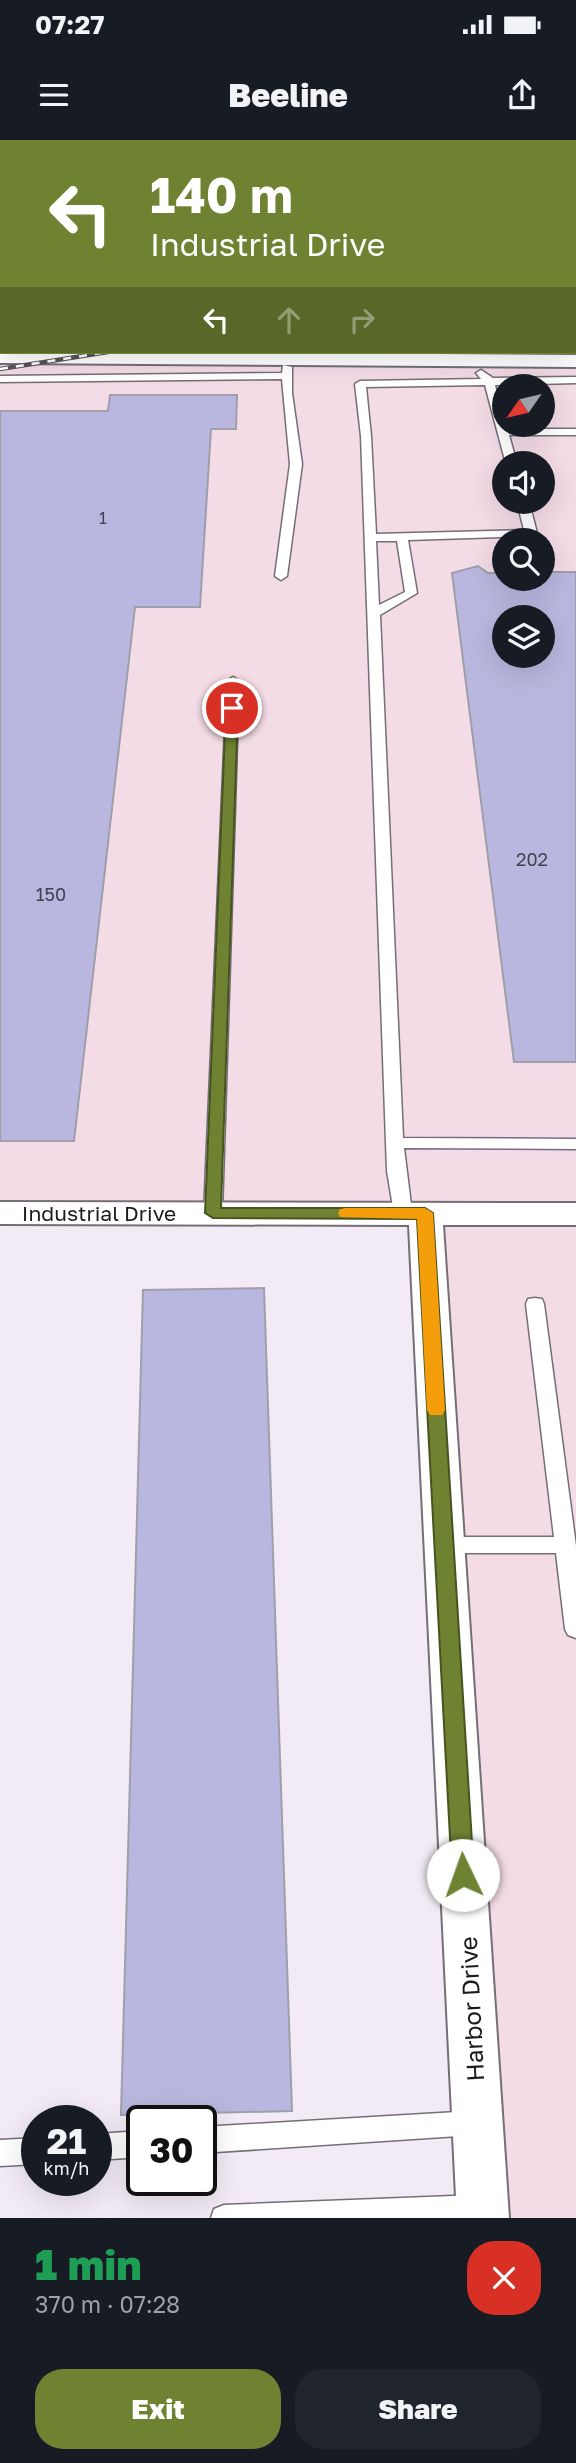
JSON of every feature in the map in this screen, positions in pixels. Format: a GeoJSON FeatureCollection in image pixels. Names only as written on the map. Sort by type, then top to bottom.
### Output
{"type":"FeatureCollection","features":[{"type":"Feature","properties":{"kind":"street"},"geometry":{"type":"LineString","coordinates":[[0,357],[192,354],[287,367],[478,359],[576,361]]}},
{"type":"Feature","properties":{"kind":"street","name":"Industrial Drive"},"geometry":{"type":"LineString","coordinates":[[0,1213],[576,1214]]}},
{"type":"Feature","properties":{"kind":"street","name":"Harbor Drive"},"geometry":{"type":"LineString","coordinates":[[414,1213],[444,1545],[483,2213]]}},
{"type":"Feature","properties":{"kind":"lane"},"geometry":{"type":"LineString","coordinates":[[61,377],[79,355]]}},
{"type":"Feature","properties":{"kind":"lane"},"geometry":{"type":"LineString","coordinates":[[478,359],[481,373],[489,380],[492,390]]}},
{"type":"Feature","properties":{"kind":"lane"},"geometry":{"type":"LineString","coordinates":[[0,379],[287,367],[296,464],[281,576]]}},
{"type":"Feature","properties":{"kind":"lane"},"geometry":{"type":"LineString","coordinates":[[414,1213],[395,1143],[366,436],[360,384],[576,380]]}},
{"type":"Feature","properties":{"kind":"lane"},"geometry":{"type":"LineString","coordinates":[[555,432],[576,432]]}},
{"type":"Feature","properties":{"kind":"lane"},"geometry":{"type":"LineString","coordinates":[[370,538],[531,533],[526,514]]}},
{"type":"Feature","properties":{"kind":"lane"},"geometry":{"type":"LineString","coordinates":[[374,613],[411,593],[402,537]]}},
{"type":"Feature","properties":{"kind":"lane"},"geometry":{"type":"LineString","coordinates":[[213,1213],[233,681]]}},
{"type":"Feature","properties":{"kind":"lane"},"geometry":{"type":"LineString","coordinates":[[395,1143],[576,1144]]}},
{"type":"Feature","properties":{"kind":"lane"},"geometry":{"type":"LineString","coordinates":[[535,1304],[576,1629]]}},
{"type":"Feature","properties":{"kind":"lane"},"geometry":{"type":"LineString","coordinates":[[444,1545],[565,1545]]}},
{"type":"Feature","properties":{"kind":"lane"},"geometry":{"type":"LineString","coordinates":[[217,2139],[478,2123]]}},
{"type":"Feature","properties":{"kind":"lane"},"geometry":{"type":"LineString","coordinates":[[0,2153],[21,2152]]}},
{"type":"Feature","properties":{"kind":"lane"},"geometry":{"type":"LineString","coordinates":[[224,2218],[483,2213]]}},
{"type":"Feature","properties":{"kind":"shaded area"},"geometry":{"type":"Polygon","coordinates":[[[0,354],[576,354],[576,2218],[478,2218],[408,1214],[0,1213],[0,354]]]}},
{"type":"Feature","properties":{"kind":"building"},"geometry":{"type":"Polygon","coordinates":[[[110,395],[237,395],[236,429],[211,429],[200,607],[135,607],[74,1141],[0,1141],[0,411],[108,411],[110,395]]]}},
{"type":"Feature","properties":{"kind":"building"},"geometry":{"type":"Polygon","coordinates":[[[478,566],[492,573],[492,591],[555,591],[555,572],[576,572],[576,1062],[514,1062],[452,573],[478,566]]]}},
{"type":"Feature","properties":{"kind":"building"},"geometry":{"type":"Polygon","coordinates":[[[264,1288],[292,2111],[217,2113],[217,2105],[126,2105],[126,2115],[121,2115],[143,1290],[264,1288]]]}},
{"type":"Feature","properties":{"kind":"railway"},"geometry":{"type":"LineString","coordinates":[[0,369],[95,354]]}},
{"type":"Feature","properties":{"kind":"slow traffic"},"geometry":{"type":"LineString","coordinates":[[346,1213],[425,1213],[436,1410]]}},
{"type":"Feature","properties":{"kind":"route"},"geometry":{"type":"LineString","coordinates":[[232,708],[213,1213],[425,1213],[463,1875]]}}]}
